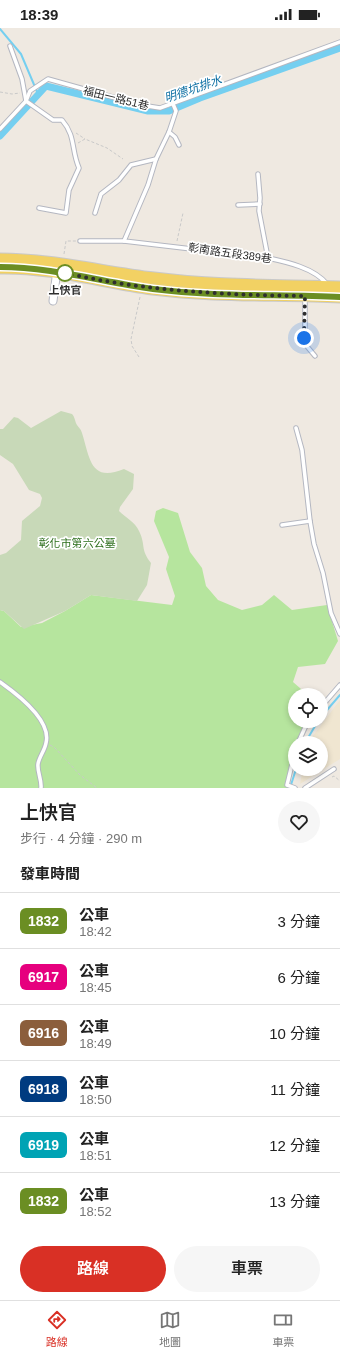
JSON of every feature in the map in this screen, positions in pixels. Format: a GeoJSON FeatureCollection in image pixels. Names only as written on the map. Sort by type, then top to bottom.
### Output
{"type":"FeatureCollection","features":[{"type":"Feature","properties":{"kind":"main road"},"geometry":{"type":"LineString","coordinates":[[0,259],[21,259],[142,287],[212,294],[340,297]]}},
{"type":"Feature","properties":{"kind":"main road"},"geometry":{"type":"LineString","coordinates":[[0,268],[59,267],[214,284],[334,287]]}},
{"type":"Feature","properties":{"kind":"street"},"geometry":{"type":"LineString","coordinates":[[53,301],[59,267]]}},
{"type":"Feature","properties":{"kind":"lane","name":"福田一路51巷"},"geometry":{"type":"LineString","coordinates":[[0,129],[28,101],[30,91],[48,79],[141,105],[160,108],[174,105],[340,42]]}},
{"type":"Feature","properties":{"kind":"lane"},"geometry":{"type":"LineString","coordinates":[[10,46],[28,101],[53,120],[62,120],[70,129],[74,145],[74,156],[79,168],[69,190],[66,213],[39,208]]}},
{"type":"Feature","properties":{"kind":"lane"},"geometry":{"type":"LineString","coordinates":[[124,241],[148,185],[156,159],[169,132],[176,111],[174,105]]}},
{"type":"Feature","properties":{"kind":"lane"},"geometry":{"type":"LineString","coordinates":[[169,132],[175,137],[179,145]]}},
{"type":"Feature","properties":{"kind":"lane"},"geometry":{"type":"LineString","coordinates":[[95,213],[102,194],[120,180],[131,165],[156,159]]}},
{"type":"Feature","properties":{"kind":"lane"},"geometry":{"type":"LineString","coordinates":[[258,174],[259,211],[268,258]]}},
{"type":"Feature","properties":{"kind":"lane"},"geometry":{"type":"LineString","coordinates":[[238,205],[260,204]]}},
{"type":"Feature","properties":{"kind":"lane","name":"彰南路五段389巷"},"geometry":{"type":"LineString","coordinates":[[80,241],[124,241],[268,258],[289,263],[322,278],[334,287]]}},
{"type":"Feature","properties":{"kind":"lane"},"geometry":{"type":"LineString","coordinates":[[305,296],[305,344],[315,356]]}},
{"type":"Feature","properties":{"kind":"lane"},"geometry":{"type":"LineString","coordinates":[[296,428],[302,450],[310,521],[331,613],[340,634]]}},
{"type":"Feature","properties":{"kind":"lane"},"geometry":{"type":"LineString","coordinates":[[282,525],[310,521]]}},
{"type":"Feature","properties":{"kind":"lane"},"geometry":{"type":"LineString","coordinates":[[0,682],[17,693],[40,719],[47,734],[46,743],[38,764],[41,788]]}},
{"type":"Feature","properties":{"kind":"lane"},"geometry":{"type":"LineString","coordinates":[[328,698],[340,685]]}},
{"type":"Feature","properties":{"kind":"lane"},"geometry":{"type":"LineString","coordinates":[[305,788],[334,769]]}},
{"type":"Feature","properties":{"kind":"lane"},"geometry":{"type":"LineString","coordinates":[[289,776],[286,786],[295,788]]}},
{"type":"Feature","properties":{"kind":"path"},"geometry":{"type":"LineString","coordinates":[[0,92],[12,94],[24,92]]}},
{"type":"Feature","properties":{"kind":"path"},"geometry":{"type":"LineString","coordinates":[[70,129],[85,139],[107,148],[123,159]]}},
{"type":"Feature","properties":{"kind":"path"},"geometry":{"type":"LineString","coordinates":[[74,145],[85,139]]}},
{"type":"Feature","properties":{"kind":"path"},"geometry":{"type":"LineString","coordinates":[[176,246],[184,213]]}},
{"type":"Feature","properties":{"kind":"path"},"geometry":{"type":"LineString","coordinates":[[59,267],[66,241],[80,241]]}},
{"type":"Feature","properties":{"kind":"path"},"geometry":{"type":"LineString","coordinates":[[139,357],[132,346],[131,339],[142,287]]}},
{"type":"Feature","properties":{"kind":"path"},"geometry":{"type":"LineString","coordinates":[[46,743],[54,748],[80,775],[97,788]]}},
{"type":"Feature","properties":{"kind":"shaded area"},"geometry":{"type":"Polygon","coordinates":[[[340,700],[340,759],[328,766],[328,736],[313,736],[319,728],[328,728],[328,716],[340,700]]]}},
{"type":"Feature","properties":{"kind":"shaded area"},"geometry":{"type":"Polygon","coordinates":[[[302,776],[313,776],[300,784],[302,776]]]}},
{"type":"Feature","properties":{"kind":"green space","name":"彰化市第六公墓"},"geometry":{"type":"Polygon","coordinates":[[[61,411],[73,415],[76,424],[82,432],[93,466],[104,473],[124,469],[134,474],[133,489],[120,507],[119,511],[137,528],[141,536],[145,554],[151,563],[147,585],[137,601],[91,595],[65,611],[24,629],[4,611],[0,610],[0,555],[6,553],[21,540],[22,521],[40,506],[42,498],[40,494],[29,490],[13,464],[0,455],[0,429],[3,429],[14,417],[18,418],[31,428],[61,411]]]}},
{"type":"Feature","properties":{"kind":"green space"},"geometry":{"type":"Polygon","coordinates":[[[163,508],[178,513],[190,552],[202,568],[206,586],[218,600],[242,610],[262,605],[274,595],[292,610],[327,605],[338,641],[325,664],[298,667],[293,682],[300,688],[288,688],[288,728],[304,728],[300,736],[288,736],[288,776],[290,776],[287,788],[0,788],[0,610],[4,611],[21,627],[42,623],[91,595],[172,605],[175,596],[166,569],[169,557],[154,521],[156,511],[163,508]]]}},
{"type":"Feature","properties":{"kind":"waterway"},"geometry":{"type":"LineString","coordinates":[[0,29],[21,54],[38,94]]}},
{"type":"Feature","properties":{"kind":"waterway","name":"明德坑排水"},"geometry":{"type":"LineString","coordinates":[[0,136],[46,86],[148,111],[169,111],[200,98],[340,48]]}},
{"type":"Feature","properties":{"kind":"waterway"},"geometry":{"type":"LineString","coordinates":[[328,709],[340,695]]}},
{"type":"Feature","properties":{"kind":"waterway"},"geometry":{"type":"LineString","coordinates":[[309,736],[314,728]]}},
{"type":"Feature","properties":{"kind":"waterway"},"geometry":{"type":"LineString","coordinates":[[290,788],[294,776]]}},
{"type":"Feature","properties":{"kind":"bus line","name":"1832"},"geometry":{"type":"LineString","coordinates":[[0,267],[21,267],[55,271],[152,289],[212,294],[340,297]]}},
{"type":"Feature","properties":{"kind":"place","name":"上快官"},"geometry":{"type":"Point","coordinates":[65,273]}},
{"type":"Feature","properties":{"kind":"route"},"geometry":{"type":"LineString","coordinates":[[65,273],[152,289],[212,294],[305,296],[304,338]]}}]}
